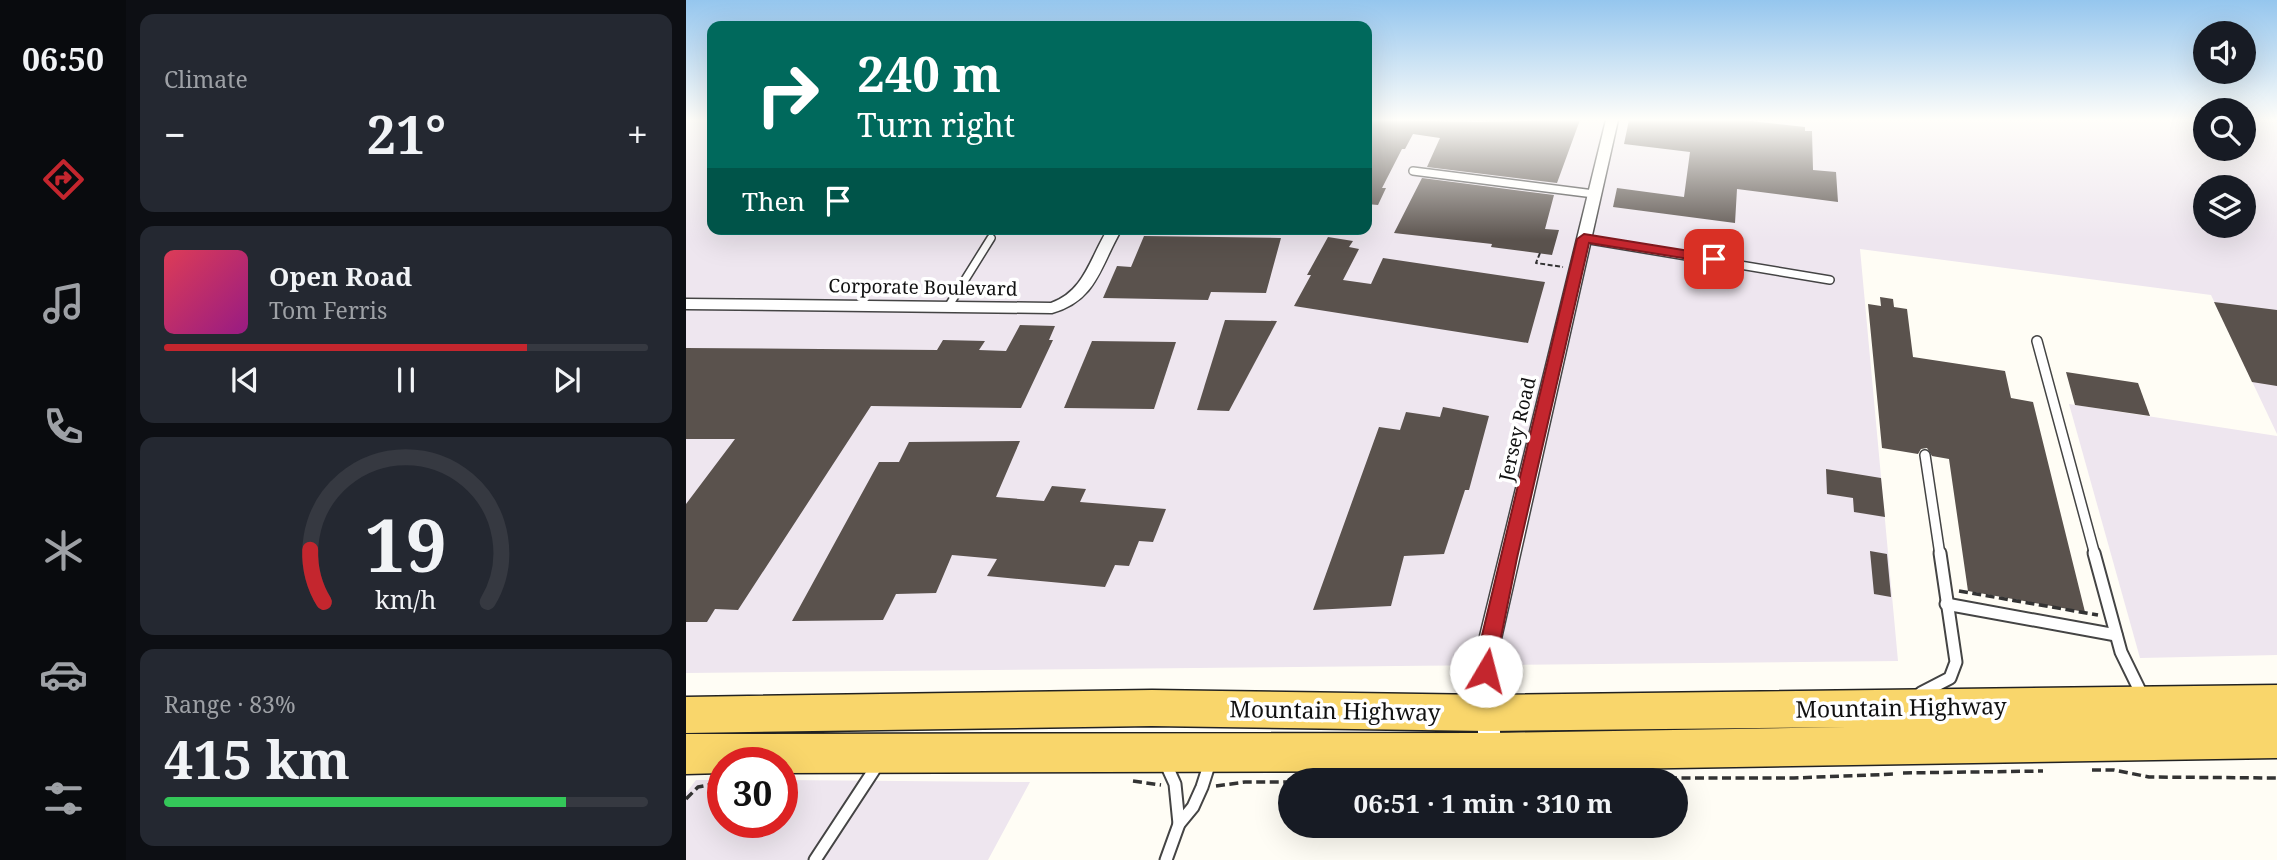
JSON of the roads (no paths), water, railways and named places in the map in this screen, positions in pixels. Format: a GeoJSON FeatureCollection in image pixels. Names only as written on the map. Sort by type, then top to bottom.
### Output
{"type":"FeatureCollection","features":[{"type":"Feature","properties":{"kind":"main road","name":"Mountain Highway"},"geometry":{"type":"LineString","coordinates":[[686,715],[1152,708],[1488,713],[2277,704]]}},
{"type":"Feature","properties":{"kind":"main road"},"geometry":{"type":"LineString","coordinates":[[2147,705],[2167,743]]}},
{"type":"Feature","properties":{"kind":"main road"},"geometry":{"type":"LineString","coordinates":[[1152,708],[1202,728],[1214,743],[1212,754]]}},
{"type":"Feature","properties":{"kind":"main road","name":"Mountain Highway"},"geometry":{"type":"LineString","coordinates":[[686,754],[1490,752],[2167,743],[2277,739]]}},
{"type":"Feature","properties":{"kind":"street","name":"Jersey Road"},"geometry":{"type":"LineString","coordinates":[[1490,752],[1489,648],[1602,160]]}},
{"type":"Feature","properties":{"kind":"street","name":"Corporate Boulevard"},"geometry":{"type":"LineString","coordinates":[[686,304],[1052,308],[1069,304],[1081,295],[1112,235]]}},
{"type":"Feature","properties":{"kind":"lane"},"geometry":{"type":"LineString","coordinates":[[1413,172],[1594,194]]}},
{"type":"Feature","properties":{"kind":"lane"},"geometry":{"type":"LineString","coordinates":[[948,307],[991,238]]}},
{"type":"Feature","properties":{"kind":"lane"},"geometry":{"type":"LineString","coordinates":[[1584,239],[1830,280]]}},
{"type":"Feature","properties":{"kind":"lane"},"geometry":{"type":"LineString","coordinates":[[2036,341],[2116,635],[2124,660],[2147,705]]}},
{"type":"Feature","properties":{"kind":"lane"},"geometry":{"type":"LineString","coordinates":[[1880,708],[1926,691],[1950,678],[1956,662],[1925,458]]}},
{"type":"Feature","properties":{"kind":"lane"},"geometry":{"type":"LineString","coordinates":[[1947,609],[2116,635]]}},
{"type":"Feature","properties":{"kind":"lane"},"geometry":{"type":"LineString","coordinates":[[815,860],[885,754]]}},
{"type":"Feature","properties":{"kind":"lane"},"geometry":{"type":"LineString","coordinates":[[1157,754],[1174,775],[1179,824]]}},
{"type":"Feature","properties":{"kind":"lane"},"geometry":{"type":"LineString","coordinates":[[1166,860],[1179,824],[1193,807],[1202,787],[1212,754]]}}]}
